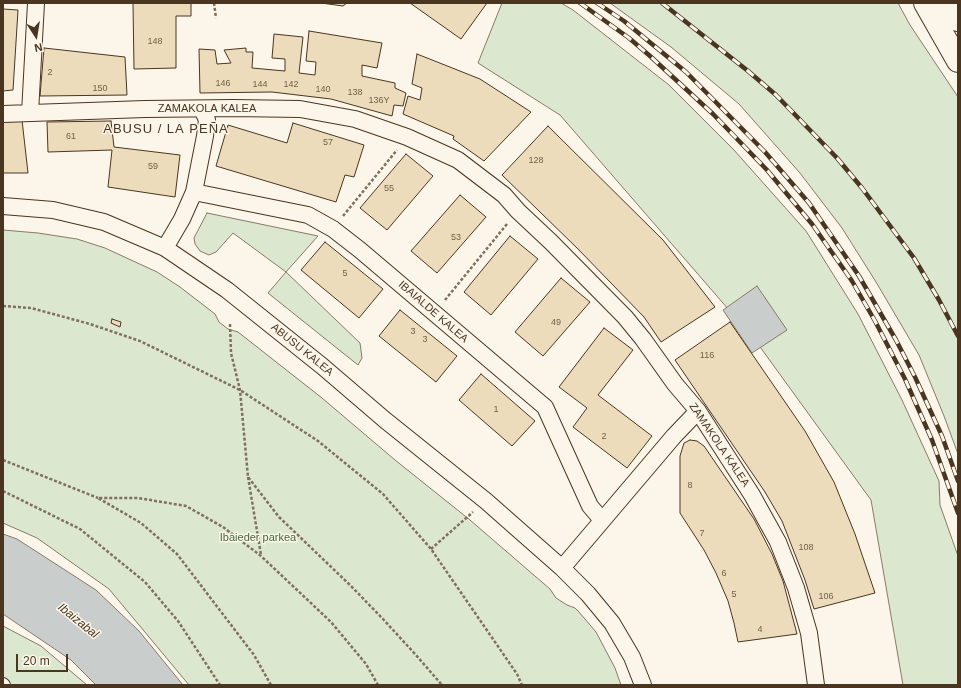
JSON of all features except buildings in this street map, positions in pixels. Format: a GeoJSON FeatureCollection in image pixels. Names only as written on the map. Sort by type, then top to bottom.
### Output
{"type":"FeatureCollection","features":[{"type":"Feature","properties":{"kind":"highway"},"geometry":{"type":"LineString","coordinates":[[925,3],[958,61]]}},
{"type":"Feature","properties":{"kind":"highway"},"geometry":{"type":"LineString","coordinates":[[948,3],[958,20]]}},
{"type":"Feature","properties":{"kind":"street"},"geometry":{"type":"LineString","coordinates":[[30,113],[36,3]]}},
{"type":"Feature","properties":{"kind":"street"},"geometry":{"type":"LineString","coordinates":[[166,248],[182,219],[194,192],[207,120],[202,109]]}},
{"type":"Feature","properties":{"kind":"street","name":"ZAMAKOLA KALEA"},"geometry":{"type":"LineString","coordinates":[[3,114],[122,110],[300,110],[355,119],[407,137],[458,160],[504,195],[518,211],[551,242],[625,317],[643,339],[675,384],[698,411],[752,495],[778,542],[796,588],[809,633],[816,685]]}},
{"type":"Feature","properties":{"kind":"street","name":"IBAIALDE KALEA"},"geometry":{"type":"LineString","coordinates":[[194,192],[308,215],[333,229],[545,407],[590,506],[602,520]]}},
{"type":"Feature","properties":{"kind":"street","name":"ABUSU KALEA"},"geometry":{"type":"LineString","coordinates":[[3,206],[53,210],[104,222],[166,248],[227,290],[486,501],[562,568],[588,594],[612,623],[632,657],[643,685]]}},
{"type":"Feature","properties":{"kind":"street"},"geometry":{"type":"LineString","coordinates":[[562,568],[674,436],[698,411]]}},
{"type":"Feature","properties":{"kind":"path"},"geometry":{"type":"LineString","coordinates":[[214,3],[216,18]]}},
{"type":"Feature","properties":{"kind":"path"},"geometry":{"type":"LineString","coordinates":[[333,229],[407,137]]}},
{"type":"Feature","properties":{"kind":"path"},"geometry":{"type":"LineString","coordinates":[[434,314],[518,211]]}},
{"type":"Feature","properties":{"kind":"path"},"geometry":{"type":"LineString","coordinates":[[3,306],[31,308],[90,324],[140,341],[240,390],[318,441],[382,494],[431,549],[517,674],[522,685]]}},
{"type":"Feature","properties":{"kind":"path"},"geometry":{"type":"LineString","coordinates":[[230,324],[231,353],[240,390],[248,477],[261,556]]}},
{"type":"Feature","properties":{"kind":"path"},"geometry":{"type":"LineString","coordinates":[[3,460],[98,498],[141,523],[176,554],[254,655],[271,685]]}},
{"type":"Feature","properties":{"kind":"path"},"geometry":{"type":"LineString","coordinates":[[248,477],[279,517],[378,613],[442,685]]}},
{"type":"Feature","properties":{"kind":"path"},"geometry":{"type":"LineString","coordinates":[[3,491],[80,529],[145,582],[178,621],[220,685]]}},
{"type":"Feature","properties":{"kind":"path"},"geometry":{"type":"LineString","coordinates":[[98,498],[138,498],[186,506],[223,527],[261,556],[331,622],[366,664],[378,685]]}},
{"type":"Feature","properties":{"kind":"path"},"geometry":{"type":"LineString","coordinates":[[431,549],[486,501]]}},
{"type":"Feature","properties":{"kind":"green space"},"geometry":{"type":"Polygon","coordinates":[[[502,3],[561,3],[573,10],[669,85],[734,150],[806,231],[858,314],[902,400],[939,481],[940,505],[958,556],[958,685],[903,685],[871,500],[755,340],[560,115],[478,63],[502,3]]]}},
{"type":"Feature","properties":{"kind":"green space"},"geometry":{"type":"Polygon","coordinates":[[[610,3],[898,3],[910,25],[958,97],[958,454],[919,355],[842,228],[800,173],[739,104],[671,47],[610,3]]]}},
{"type":"Feature","properties":{"kind":"green space"},"geometry":{"type":"Polygon","coordinates":[[[207,213],[318,236],[286,272],[233,233],[216,252],[209,255],[200,251],[195,244],[194,238],[207,213]]]}},
{"type":"Feature","properties":{"kind":"green space","name":"Ibaieder parkea"},"geometry":{"type":"Polygon","coordinates":[[[3,230],[38,233],[77,239],[105,248],[157,272],[180,287],[215,314],[219,322],[228,329],[238,332],[322,398],[395,460],[470,520],[550,589],[556,598],[575,608],[596,632],[615,668],[621,685],[189,685],[109,589],[37,538],[3,523],[3,230]]]}},
{"type":"Feature","properties":{"kind":"green space"},"geometry":{"type":"Polygon","coordinates":[[[286,272],[360,343],[362,358],[358,365],[268,293],[286,272]]]}},
{"type":"Feature","properties":{"kind":"green space"},"geometry":{"type":"Polygon","coordinates":[[[3,626],[41,646],[87,685],[3,685],[3,626]]]}},
{"type":"Feature","properties":{"kind":"water"},"geometry":{"type":"Polygon","coordinates":[[[757,286],[787,330],[752,353],[723,310],[757,286]]]}},
{"type":"Feature","properties":{"kind":"water","name":"Ibaizabal"},"geometry":{"type":"Polygon","coordinates":[[[3,534],[17,539],[96,590],[139,631],[183,685],[96,685],[71,660],[3,614],[3,534]]]}},
{"type":"Feature","properties":{"kind":"railway"},"geometry":{"type":"LineString","coordinates":[[580,3],[629,38],[713,114],[767,170],[812,224],[852,281],[875,321],[905,379],[932,440],[958,513]]}},
{"type":"Feature","properties":{"kind":"railway"},"geometry":{"type":"LineString","coordinates":[[597,3],[624,21],[686,72],[765,152],[809,203],[859,276],[896,340],[942,436],[958,481]]}},
{"type":"Feature","properties":{"kind":"railway"},"geometry":{"type":"LineString","coordinates":[[662,3],[776,95],[837,158],[862,188],[914,258],[958,336]]}},
{"type":"Feature","properties":{"kind":"district","name":"ABUSU / LA PEÑA"},"geometry":{"type":"Point","coordinates":[166,129]}}]}
